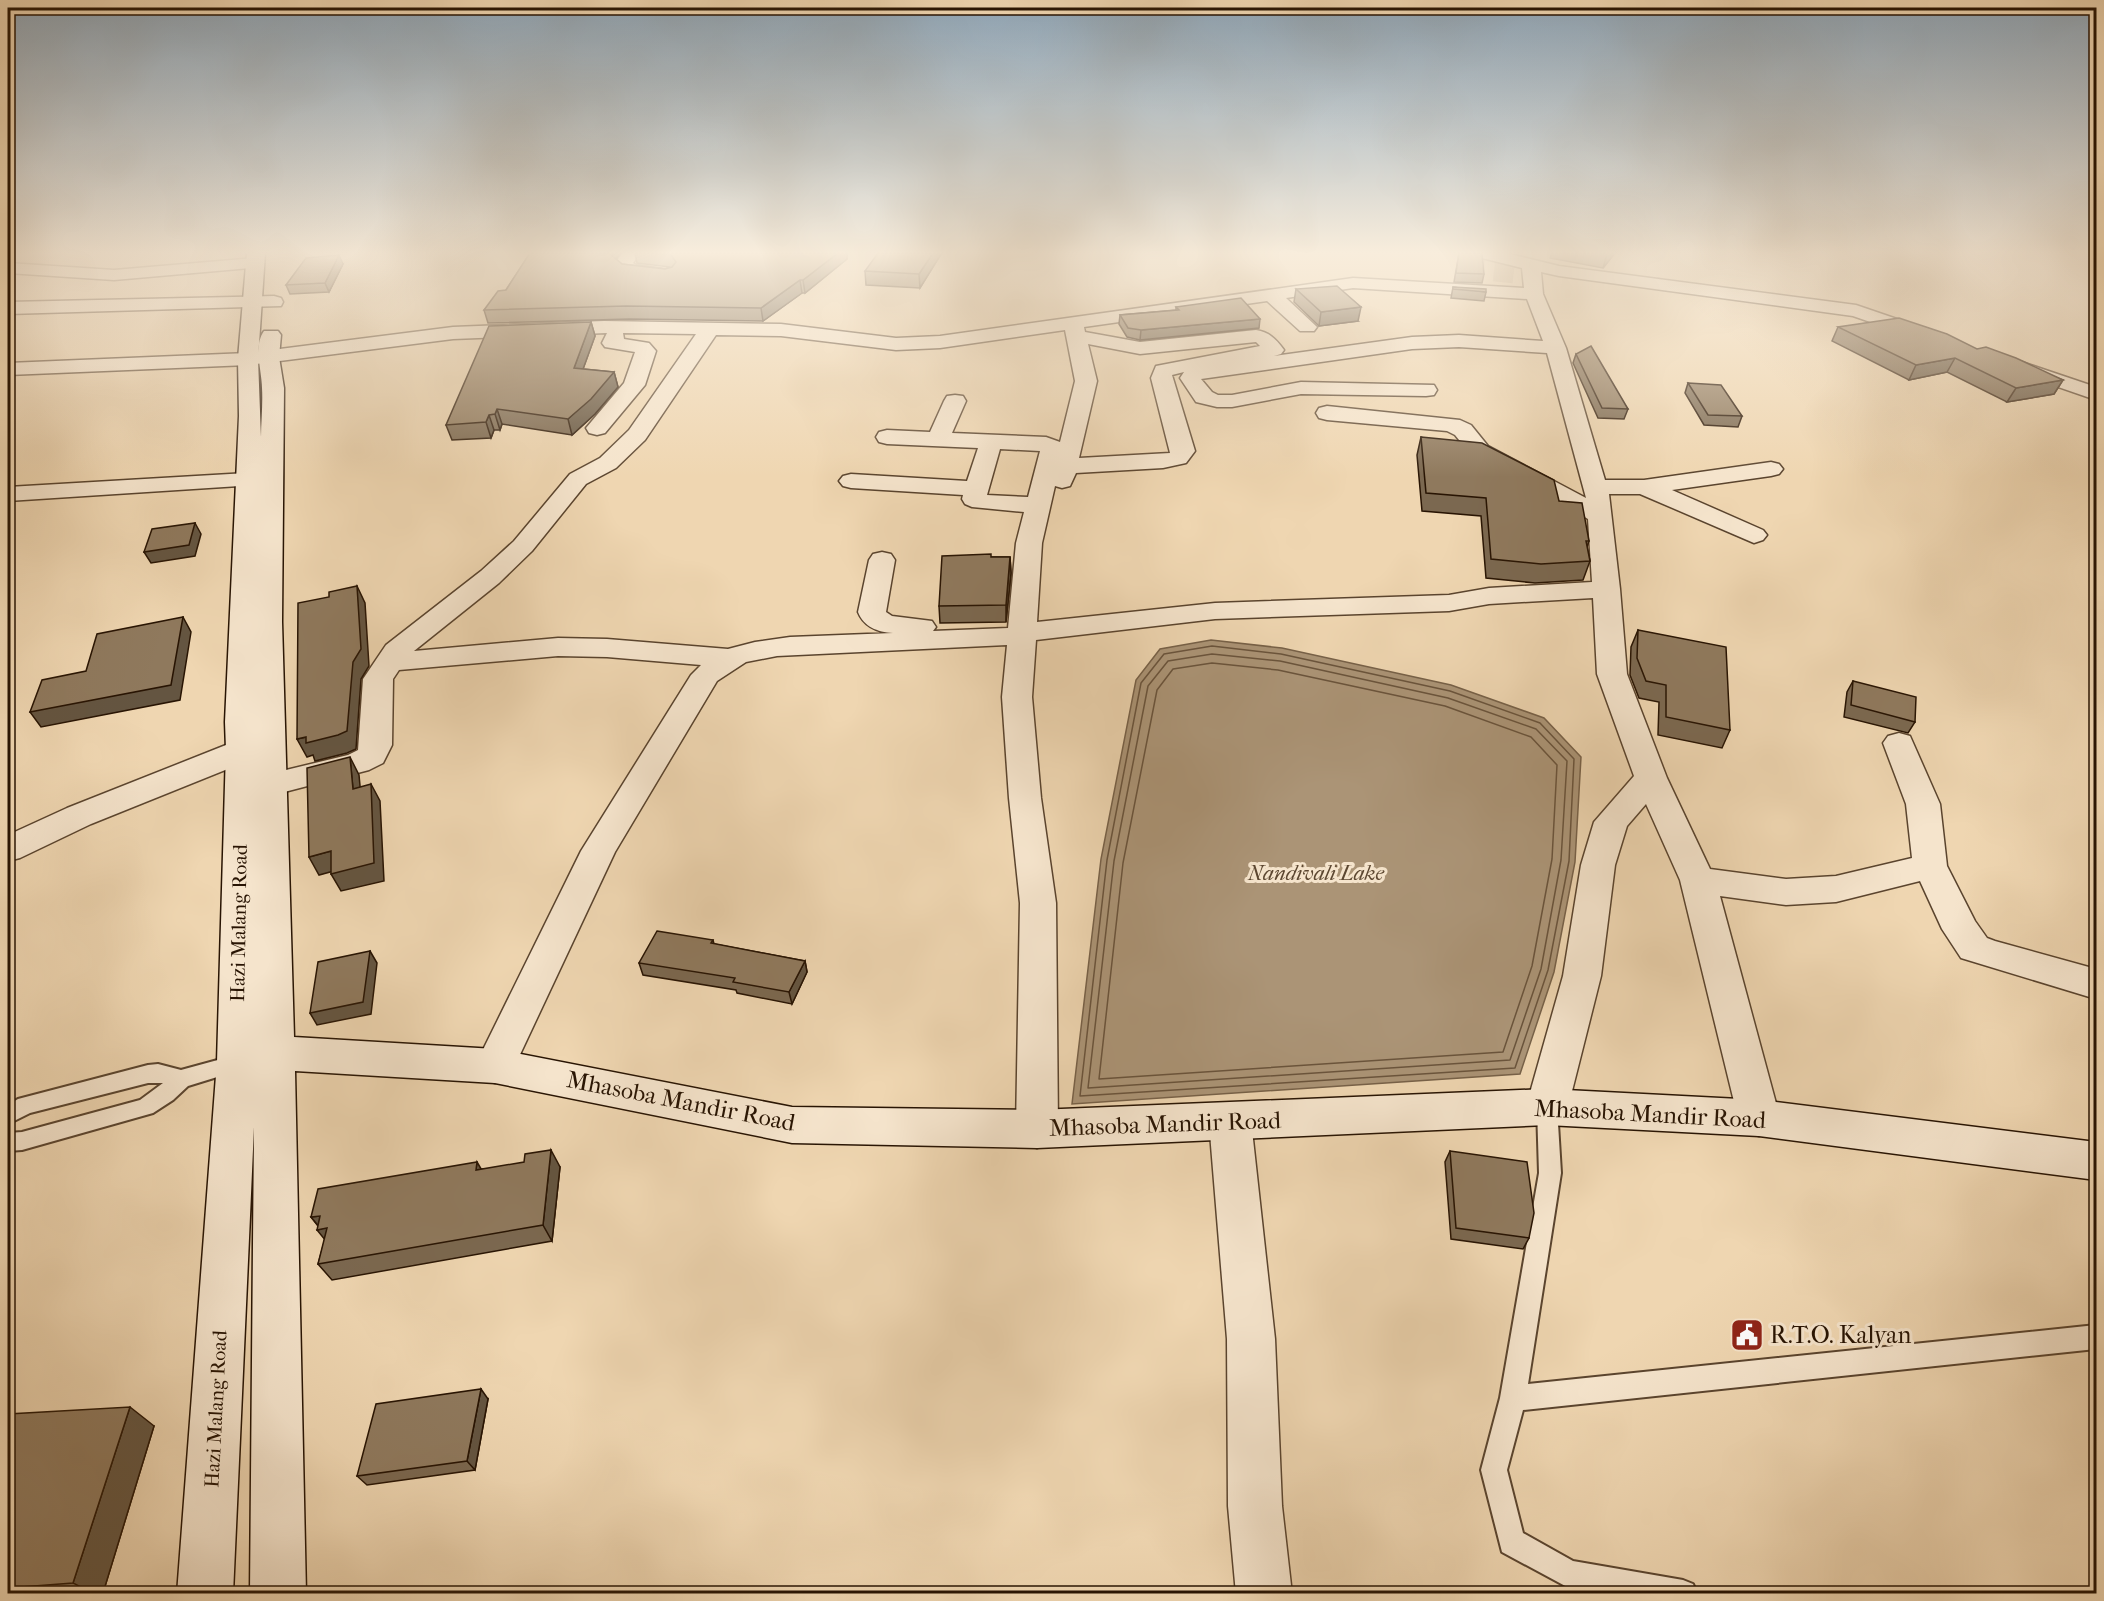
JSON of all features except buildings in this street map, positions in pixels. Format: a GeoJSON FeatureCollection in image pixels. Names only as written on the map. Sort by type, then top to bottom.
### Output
{"type":"FeatureCollection","features":[{"type":"Feature","properties":{"kind":"street","name":"Hazi Malang Road"},"geometry":{"type":"LineString","coordinates":[[205,1593],[255,1058],[269,785],[256,745],[240,722],[250,416],[261,328]]}},
{"type":"Feature","properties":{"kind":"street"},"geometry":{"type":"LineString","coordinates":[[8,369],[259,358],[453,333],[600,328]]}},
{"type":"Feature","properties":{"kind":"street"},"geometry":{"type":"LineString","coordinates":[[597,428],[634,385],[646,351],[642,347],[612,343],[620,328]]}},
{"type":"Feature","properties":{"kind":"street"},"geometry":{"type":"LineString","coordinates":[[652,328],[781,330],[896,344],[1088,328]]}},
{"type":"Feature","properties":{"kind":"street"},"geometry":{"type":"LineString","coordinates":[[1548,328],[1556,348],[1598,502],[1607,589],[1612,674],[1652,778],[1698,880],[1759,1118]]}},
{"type":"Feature","properties":{"kind":"street"},"geometry":{"type":"LineString","coordinates":[[1904,328],[1943,341]]}},
{"type":"Feature","properties":{"kind":"street"},"geometry":{"type":"LineString","coordinates":[[269,785],[358,763],[372,756],[376,745],[378,679],[387,662],[396,651],[490,577],[523,546],[578,479],[608,464],[637,435],[710,329]]}},
{"type":"Feature","properties":{"kind":"street"},"geometry":{"type":"LineString","coordinates":[[1037,1129],[1038,903],[1025,798],[1017,697],[1049,524],[1066,466],[1086,381],[1075,330]]}},
{"type":"Feature","properties":{"kind":"street"},"geometry":{"type":"LineString","coordinates":[[1066,466],[1163,461],[1178,458],[1183,451],[1161,378],[1163,370],[1274,350],[1262,337],[1256,336],[1140,348],[1075,330]]}},
{"type":"Feature","properties":{"kind":"street"},"geometry":{"type":"LineString","coordinates":[[1426,390],[1301,388],[1232,401],[1217,401],[1204,397],[1190,378],[1195,373],[1412,343],[1459,341],[1556,348]]}},
{"type":"Feature","properties":{"kind":"street","name":"Hazi Malang Road"},"geometry":{"type":"LineString","coordinates":[[259,358],[273,388],[268,622],[256,745],[255,1058],[277,1213],[278,1593]]}},
{"type":"Feature","properties":{"kind":"street"},"geometry":{"type":"LineString","coordinates":[[1998,360],[2097,394]]}},
{"type":"Feature","properties":{"kind":"street"},"geometry":{"type":"LineString","coordinates":[[938,439],[956,401]]}},
{"type":"Feature","properties":{"kind":"street"},"geometry":{"type":"LineString","coordinates":[[1327,413],[1452,425],[1463,430],[1480,451],[1545,483],[1598,502],[1644,487],[1771,469]]}},
{"type":"Feature","properties":{"kind":"street"},"geometry":{"type":"LineString","coordinates":[[887,437],[1046,444],[1052,447],[1029,543],[1029,633]]}},
{"type":"Feature","properties":{"kind":"street"},"geometry":{"type":"LineString","coordinates":[[991,442],[973,496],[977,501],[1038,505]]}},
{"type":"Feature","properties":{"kind":"street"},"geometry":{"type":"LineString","coordinates":[[8,494],[248,480]]}},
{"type":"Feature","properties":{"kind":"street"},"geometry":{"type":"LineString","coordinates":[[851,481],[975,489]]}},
{"type":"Feature","properties":{"kind":"street"},"geometry":{"type":"LineString","coordinates":[[1644,487],[1755,535]]}},
{"type":"Feature","properties":{"kind":"street"},"geometry":{"type":"LineString","coordinates":[[882,560],[872,612],[874,617],[885,624],[929,629],[939,640]]}},
{"type":"Feature","properties":{"kind":"street"},"geometry":{"type":"LineString","coordinates":[[387,662],[558,647],[607,648],[727,658],[760,649],[790,646],[939,640],[1029,633],[1215,611],[1449,603],[1489,596],[1607,589]]}},
{"type":"Feature","properties":{"kind":"street"},"geometry":{"type":"LineString","coordinates":[[495,1066],[598,851],[706,675],[727,658]]}},
{"type":"Feature","properties":{"kind":"street"},"geometry":{"type":"LineString","coordinates":[[1899,743],[1923,804],[1930,867],[1960,929],[1974,948],[2097,984]]}},
{"type":"Feature","properties":{"kind":"street"},"geometry":{"type":"LineString","coordinates":[[8,849],[79,816],[256,745]]}},
{"type":"Feature","properties":{"kind":"street"},"geometry":{"type":"LineString","coordinates":[[1547,1107],[1582,976],[1598,865],[1611,822],[1652,778]]}},
{"type":"Feature","properties":{"kind":"street"},"geometry":{"type":"LineString","coordinates":[[1698,880],[1786,892],[1836,889],[1930,867]]}},
{"type":"Feature","properties":{"kind":"street","name":"Mhasoba Mandir Road"},"geometry":{"type":"LineString","coordinates":[[255,1058],[495,1066],[792,1125],[1037,1129],[1547,1107],[1759,1118],[2097,1161]]}},
{"type":"Feature","properties":{"kind":"street"},"geometry":{"type":"LineString","coordinates":[[1230,1121],[1251,1339],[1255,1506],[1264,1593]]}},
{"type":"Feature","properties":{"kind":"lane"},"geometry":{"type":"LineString","coordinates":[[8,1142],[22,1141],[146,1107],[166,1094],[181,1079],[255,1058]]}},
{"type":"Feature","properties":{"kind":"lane"},"geometry":{"type":"LineString","coordinates":[[8,1115],[25,1106],[148,1074],[159,1073],[181,1079]]}},
{"type":"Feature","properties":{"kind":"lane"},"geometry":{"type":"LineString","coordinates":[[1547,1107],[1550,1173],[1513,1398],[1494,1470],[1512,1542],[1569,1574],[1683,1593]]}},
{"type":"Feature","properties":{"kind":"lane"},"geometry":{"type":"LineString","coordinates":[[1513,1398],[2097,1337]]}},
{"type":"Feature","properties":{"kind":"water","name":"Nandivali Lake"},"geometry":{"type":"Polygon","coordinates":[[[1211,640],[1282,648],[1451,685],[1544,718],[1581,757],[1575,862],[1554,972],[1520,1074],[1072,1104],[1101,859],[1136,680],[1160,649],[1211,640]]]}},
{"type":"Feature","properties":{"kind":"place","name":"R.T.O. Kalyan"},"geometry":{"type":"Point","coordinates":[1747,1335]}}]}
